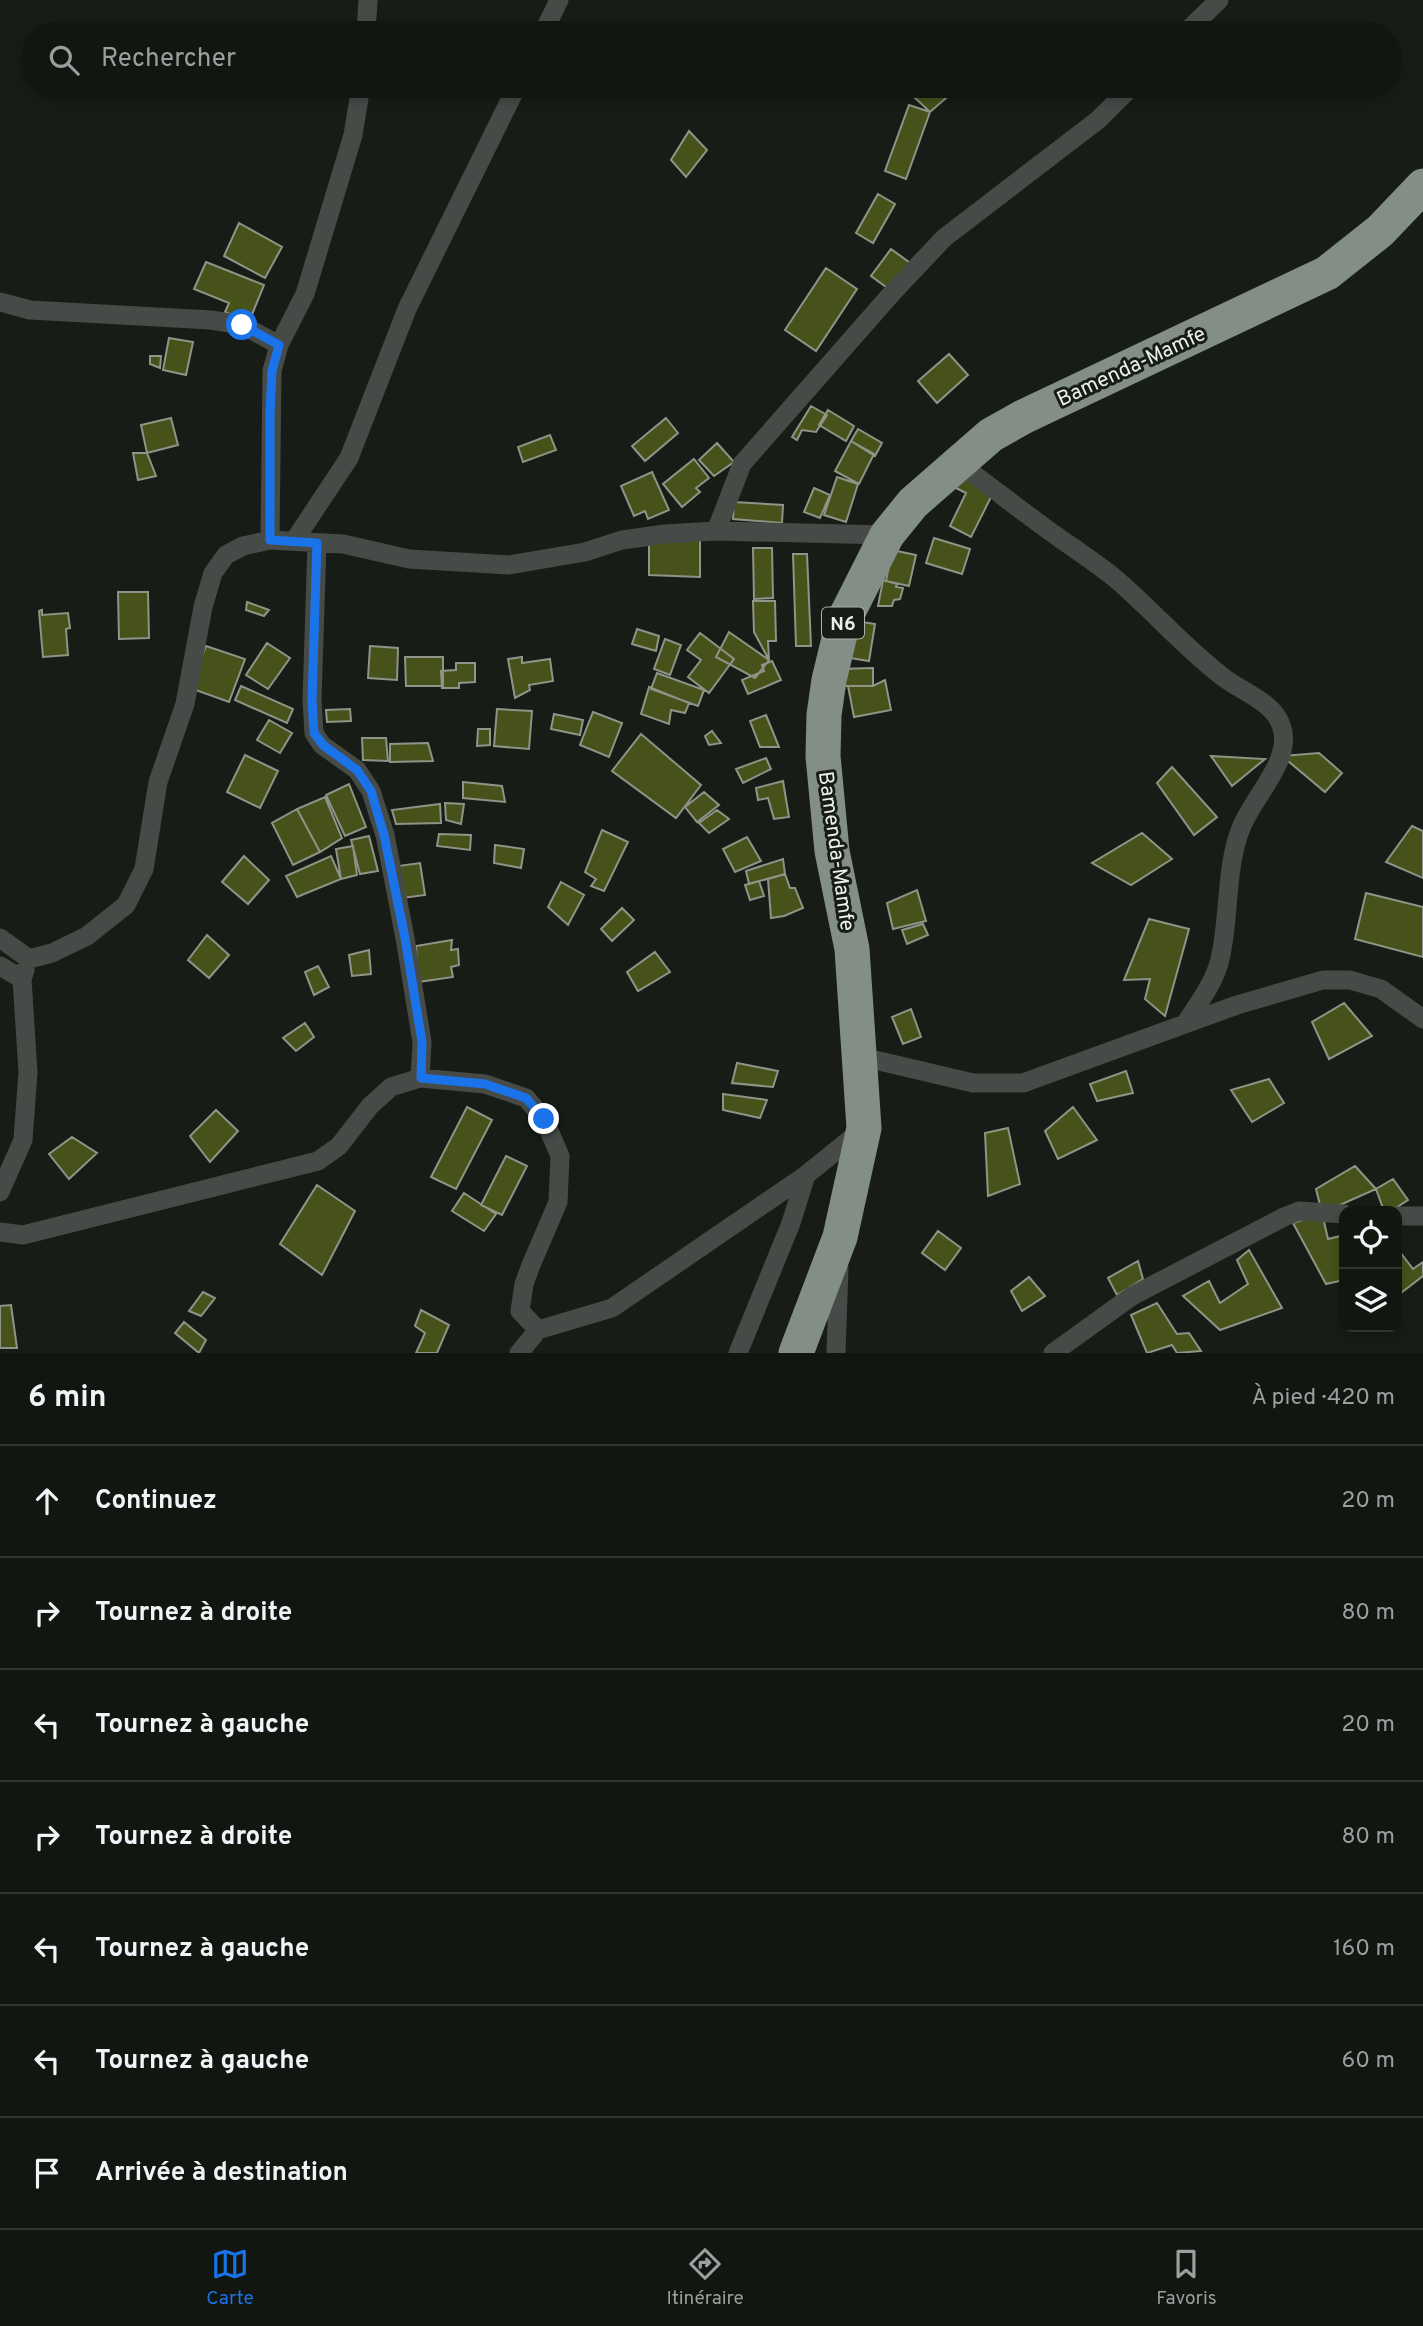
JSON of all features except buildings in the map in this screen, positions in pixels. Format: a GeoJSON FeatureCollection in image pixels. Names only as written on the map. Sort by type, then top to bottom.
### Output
{"type":"FeatureCollection","features":[{"type":"Feature","properties":{"kind":"highway","name":"Bamenda-Mamfe"},"geometry":{"type":"LineString","coordinates":[[796,1353],[840,1237],[864,1128],[852,949],[832,851],[823,755],[824,715],[829,680],[843,622],[887,536],[913,503],[991,435],[1023,417],[1327,273],[1380,231],[1423,186]]}},
{"type":"Feature","properties":{"kind":"street"},"geometry":{"type":"LineString","coordinates":[[367,21],[368,0]]}},
{"type":"Feature","properties":{"kind":"street"},"geometry":{"type":"LineString","coordinates":[[549,21],[559,0]]}},
{"type":"Feature","properties":{"kind":"street"},"geometry":{"type":"LineString","coordinates":[[1197,21],[1219,0]]}},
{"type":"Feature","properties":{"kind":"street"},"geometry":{"type":"LineString","coordinates":[[270,540],[272,371],[279,345],[305,294],[354,135],[359,98]]}},
{"type":"Feature","properties":{"kind":"street"},"geometry":{"type":"LineString","coordinates":[[294,541],[349,458],[407,309],[511,98]]}},
{"type":"Feature","properties":{"kind":"street"},"geometry":{"type":"LineString","coordinates":[[716,531],[742,464],[893,292],[944,238],[1098,120],[1120,98]]}},
{"type":"Feature","properties":{"kind":"street"},"geometry":{"type":"LineString","coordinates":[[0,302],[30,310],[232,323],[242,325],[279,345]]}},
{"type":"Feature","properties":{"kind":"street"},"geometry":{"type":"LineString","coordinates":[[959,464],[1115,579],[1223,677],[1273,712],[1282,726],[1282,755],[1240,829],[1229,882],[1220,960],[1205,993],[1185,1024]]}},
{"type":"Feature","properties":{"kind":"street"},"geometry":{"type":"LineString","coordinates":[[29,959],[52,953],[87,936],[126,905],[144,869],[158,782],[185,704],[203,607],[213,573],[226,555],[243,546],[270,540],[343,544],[409,559],[509,565],[586,552],[622,540],[665,534],[716,531],[887,536]]}},
{"type":"Feature","properties":{"kind":"street"},"geometry":{"type":"LineString","coordinates":[[317,543],[312,700],[314,733],[323,745],[357,770],[371,791],[381,824],[405,938],[422,1042],[421,1078]]}},
{"type":"Feature","properties":{"kind":"street"},"geometry":{"type":"LineString","coordinates":[[0,938],[29,959]]}},
{"type":"Feature","properties":{"kind":"street"},"geometry":{"type":"LineString","coordinates":[[0,1192],[23,1140],[28,1072],[22,979],[29,959]]}},
{"type":"Feature","properties":{"kind":"street"},"geometry":{"type":"LineString","coordinates":[[1,968],[22,979]]}},
{"type":"Feature","properties":{"kind":"street"},"geometry":{"type":"LineString","coordinates":[[858,1056],[973,1083],[1023,1083],[1237,1005],[1323,980],[1350,980],[1381,989],[1423,1019]]}},
{"type":"Feature","properties":{"kind":"street"},"geometry":{"type":"LineString","coordinates":[[0,1232],[23,1235],[318,1161],[339,1146],[370,1106],[391,1087],[421,1078],[485,1084],[526,1098],[544,1119],[560,1156],[558,1202],[524,1284],[520,1311],[538,1330]]}},
{"type":"Feature","properties":{"kind":"street"},"geometry":{"type":"LineString","coordinates":[[519,1353],[538,1330],[612,1308],[806,1175],[864,1128]]}},
{"type":"Feature","properties":{"kind":"street"},"geometry":{"type":"LineString","coordinates":[[738,1353],[791,1223],[806,1175]]}},
{"type":"Feature","properties":{"kind":"street"},"geometry":{"type":"LineString","coordinates":[[1053,1353],[1132,1296],[1284,1217],[1299,1211],[1339,1214]]}},
{"type":"Feature","properties":{"kind":"street"},"geometry":{"type":"LineString","coordinates":[[1402,1216],[1423,1216]]}},
{"type":"Feature","properties":{"kind":"street"},"geometry":{"type":"LineString","coordinates":[[836,1353],[840,1237]]}},
{"type":"Feature","properties":{"kind":"route"},"geometry":{"type":"LineString","coordinates":[[242,325],[279,345],[272,371],[270,413],[270,540],[317,543],[312,700],[314,733],[323,745],[357,770],[371,791],[384,835],[405,938],[422,1042],[421,1078],[485,1084],[526,1098],[544,1119]]}}]}
